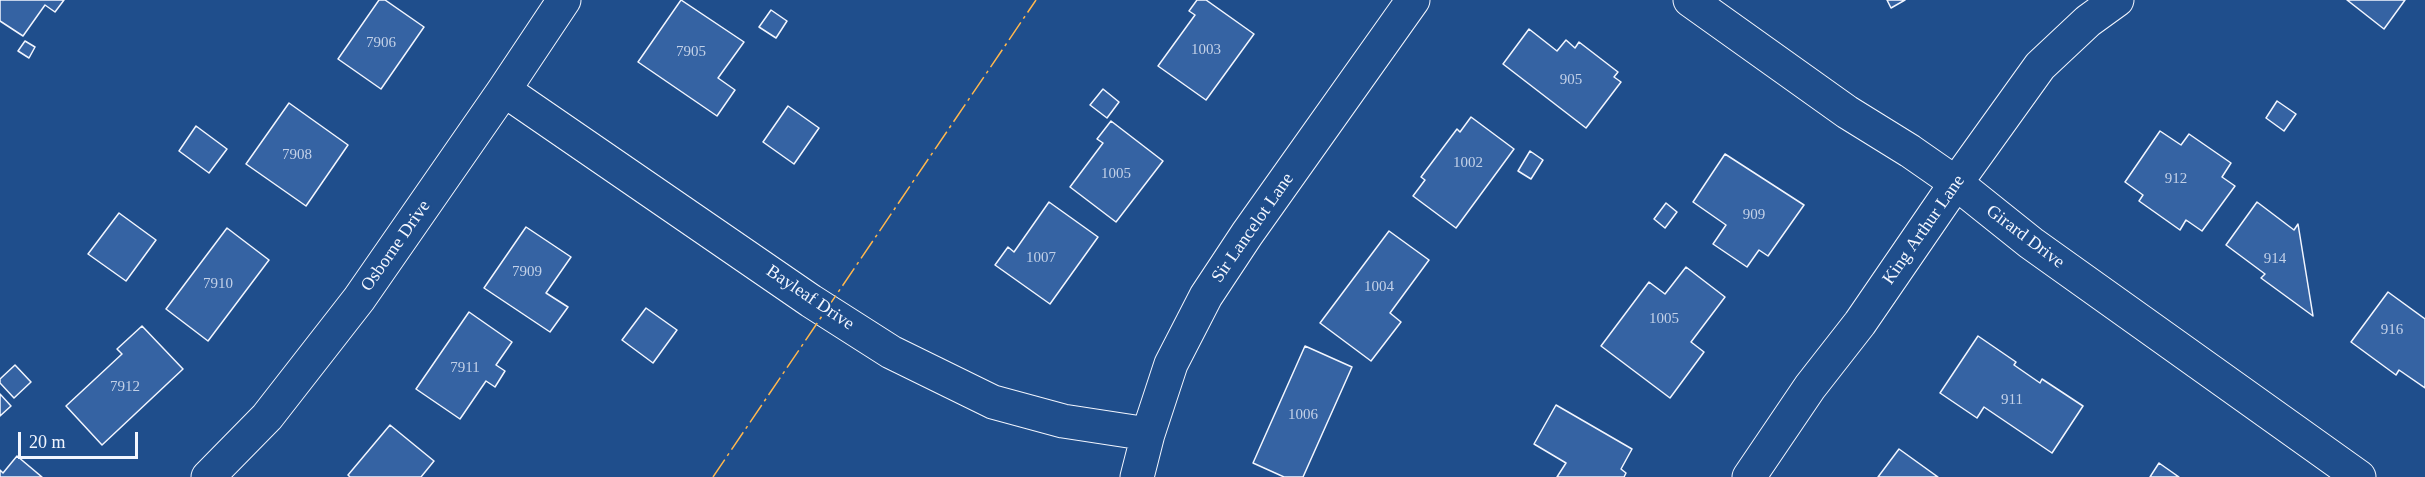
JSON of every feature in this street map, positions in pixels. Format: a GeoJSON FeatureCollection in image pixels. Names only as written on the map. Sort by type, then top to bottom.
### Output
{"type":"FeatureCollection","features":[{"type":"Feature","properties":{"kind":"street","name":"Osborne Drive"},"geometry":{"type":"LineString","coordinates":[[208,477],[267,417],[359,299],[564,0]]}},
{"type":"Feature","properties":{"kind":"street","name":"Sir Lancelot Lane"},"geometry":{"type":"LineString","coordinates":[[1137,477],[1148,434],[1171,364],[1206,296],[1247,234],[1413,0]]}},
{"type":"Feature","properties":{"kind":"street","name":"Girard Drive"},"geometry":{"type":"LineString","coordinates":[[1690,0],[1847,111],[1956,183],[2031,243],[2359,477]]}},
{"type":"Feature","properties":{"kind":"street","name":"King Arthur Lane"},"geometry":{"type":"LineString","coordinates":[[1749,477],[1810,387],[1860,323],[2040,66],[2088,21],[2117,0]]}},
{"type":"Feature","properties":{"kind":"street","name":"Bayleaf Drive"},"geometry":{"type":"LineString","coordinates":[[504,90],[811,301],[891,352],[993,402],[1063,421],[1148,434]]}},
{"type":"Feature","properties":{"kind":"building"},"geometry":{"type":"Polygon","coordinates":[[[0,0],[64,0],[55,12],[45,5],[23,36],[0,21],[0,0]]]}},
{"type":"Feature","properties":{"kind":"building"},"geometry":{"type":"Polygon","coordinates":[[[379,0],[385,0],[424,27],[381,89],[338,59],[379,0]]]}},
{"type":"Feature","properties":{"kind":"building"},"geometry":{"type":"Polygon","coordinates":[[[681,0],[744,42],[718,78],[735,90],[717,116],[638,62],[681,0]]]}},
{"type":"Feature","properties":{"kind":"building"},"geometry":{"type":"Polygon","coordinates":[[[1197,0],[1206,0],[1254,34],[1206,100],[1158,66],[1195,15],[1189,11],[1197,0]]]}},
{"type":"Feature","properties":{"kind":"building"},"geometry":{"type":"Polygon","coordinates":[[[1887,0],[1905,0],[1891,8],[1887,0]]]}},
{"type":"Feature","properties":{"kind":"building"},"geometry":{"type":"Polygon","coordinates":[[[2347,0],[2405,0],[2384,29],[2347,0]]]}},
{"type":"Feature","properties":{"kind":"building"},"geometry":{"type":"Polygon","coordinates":[[[771,10],[787,21],[776,38],[759,27],[771,10]]]}},
{"type":"Feature","properties":{"kind":"building"},"geometry":{"type":"Polygon","coordinates":[[[1529,29],[1557,51],[1566,40],[1575,48],[1579,42],[1618,72],[1614,77],[1621,82],[1586,128],[1503,64],[1529,29]]]}},
{"type":"Feature","properties":{"kind":"building"},"geometry":{"type":"Polygon","coordinates":[[[25,41],[35,47],[29,58],[18,51],[25,41]]]}},
{"type":"Feature","properties":{"kind":"building"},"geometry":{"type":"Polygon","coordinates":[[[1103,89],[1119,102],[1107,118],[1090,105],[1103,89]]]}},
{"type":"Feature","properties":{"kind":"building"},"geometry":{"type":"Polygon","coordinates":[[[2277,101],[2296,114],[2284,131],[2266,118],[2277,101]]]}},
{"type":"Feature","properties":{"kind":"building"},"geometry":{"type":"Polygon","coordinates":[[[289,103],[348,145],[306,206],[246,164],[289,103]]]}},
{"type":"Feature","properties":{"kind":"building"},"geometry":{"type":"Polygon","coordinates":[[[788,106],[819,128],[794,164],[763,142],[788,106]]]}},
{"type":"Feature","properties":{"kind":"building"},"geometry":{"type":"Polygon","coordinates":[[[1471,117],[1514,149],[1456,228],[1413,196],[1425,180],[1421,177],[1457,129],[1460,132],[1471,117]]]}},
{"type":"Feature","properties":{"kind":"building"},"geometry":{"type":"Polygon","coordinates":[[[1111,121],[1163,161],[1116,222],[1070,187],[1103,143],[1097,139],[1111,121]]]}},
{"type":"Feature","properties":{"kind":"building"},"geometry":{"type":"Polygon","coordinates":[[[196,126],[227,149],[209,173],[179,151],[196,126]]]}},
{"type":"Feature","properties":{"kind":"building"},"geometry":{"type":"Polygon","coordinates":[[[2160,131],[2181,145],[2189,134],[2231,163],[2222,177],[2235,186],[2202,231],[2186,220],[2180,230],[2139,201],[2143,195],[2125,182],[2160,131]]]}},
{"type":"Feature","properties":{"kind":"building"},"geometry":{"type":"Polygon","coordinates":[[[1530,151],[1543,160],[1531,179],[1518,171],[1530,151]]]}},
{"type":"Feature","properties":{"kind":"building"},"geometry":{"type":"Polygon","coordinates":[[[1725,154],[1804,205],[1768,256],[1759,250],[1747,267],[1713,244],[1726,225],[1693,202],[1725,154]]]}},
{"type":"Feature","properties":{"kind":"building"},"geometry":{"type":"Polygon","coordinates":[[[1049,202],[1098,237],[1050,304],[995,265],[1008,247],[1014,252],[1049,202]]]}},
{"type":"Feature","properties":{"kind":"building"},"geometry":{"type":"Polygon","coordinates":[[[2257,202],[2294,230],[2298,224],[2313,316],[2261,278],[2265,274],[2226,245],[2257,202]]]}},
{"type":"Feature","properties":{"kind":"building"},"geometry":{"type":"Polygon","coordinates":[[[1666,203],[1677,212],[1665,228],[1654,219],[1666,203]]]}},
{"type":"Feature","properties":{"kind":"building"},"geometry":{"type":"Polygon","coordinates":[[[119,213],[156,240],[126,281],[88,254],[119,213]]]}},
{"type":"Feature","properties":{"kind":"building"},"geometry":{"type":"Polygon","coordinates":[[[526,227],[571,257],[546,293],[568,307],[550,332],[484,288],[526,227]]]}},
{"type":"Feature","properties":{"kind":"building"},"geometry":{"type":"Polygon","coordinates":[[[227,228],[269,260],[208,341],[166,309],[227,228]]]}},
{"type":"Feature","properties":{"kind":"building"},"geometry":{"type":"Polygon","coordinates":[[[1389,231],[1429,260],[1390,313],[1401,322],[1371,361],[1320,323],[1389,231]]]}},
{"type":"Feature","properties":{"kind":"building"},"geometry":{"type":"Polygon","coordinates":[[[1686,267],[1725,297],[1691,342],[1704,352],[1670,398],[1601,346],[1649,282],[1665,294],[1686,267]]]}},
{"type":"Feature","properties":{"kind":"building"},"geometry":{"type":"Polygon","coordinates":[[[2388,292],[2425,319],[2425,388],[2399,370],[2396,375],[2351,342],[2388,292]]]}},
{"type":"Feature","properties":{"kind":"building"},"geometry":{"type":"Polygon","coordinates":[[[646,308],[677,330],[653,363],[622,340],[646,308]]]}},
{"type":"Feature","properties":{"kind":"building"},"geometry":{"type":"Polygon","coordinates":[[[469,312],[512,342],[496,365],[505,371],[495,387],[486,381],[460,419],[416,389],[469,312]]]}},
{"type":"Feature","properties":{"kind":"building"},"geometry":{"type":"Polygon","coordinates":[[[142,326],[183,369],[102,445],[66,406],[122,354],[117,349],[142,326]]]}},
{"type":"Feature","properties":{"kind":"building"},"geometry":{"type":"Polygon","coordinates":[[[1978,336],[2016,362],[2014,365],[2040,383],[2042,379],[2083,406],[2052,453],[1984,407],[1977,418],[1940,393],[1978,336]]]}},
{"type":"Feature","properties":{"kind":"building"},"geometry":{"type":"Polygon","coordinates":[[[1305,346],[1352,367],[1303,477],[1284,477],[1253,463],[1305,346]]]}},
{"type":"Feature","properties":{"kind":"building"},"geometry":{"type":"Polygon","coordinates":[[[15,365],[31,382],[14,398],[0,383],[0,379],[15,365]]]}},
{"type":"Feature","properties":{"kind":"building"},"geometry":{"type":"Polygon","coordinates":[[[0,394],[11,406],[0,416],[0,394]]]}},
{"type":"Feature","properties":{"kind":"building"},"geometry":{"type":"Polygon","coordinates":[[[1556,405],[1632,449],[1621,469],[1626,473],[1624,477],[1557,477],[1566,463],[1534,444],[1556,405]]]}},
{"type":"Feature","properties":{"kind":"building"},"geometry":{"type":"Polygon","coordinates":[[[390,425],[434,461],[421,477],[350,477],[348,475],[390,425]]]}},
{"type":"Feature","properties":{"kind":"building"},"geometry":{"type":"Polygon","coordinates":[[[1899,449],[1938,477],[1878,477],[1899,449]]]}},
{"type":"Feature","properties":{"kind":"building"},"geometry":{"type":"Polygon","coordinates":[[[17,456],[42,477],[0,477],[0,470],[3,473],[17,456]]]}},
{"type":"Feature","properties":{"kind":"building"},"geometry":{"type":"Polygon","coordinates":[[[2159,463],[2179,477],[2150,477],[2159,463]]]}},
{"type":"Feature","properties":{"kind":"power"},"geometry":{"type":"LineString","coordinates":[[713,477],[1036,0]]}}]}
